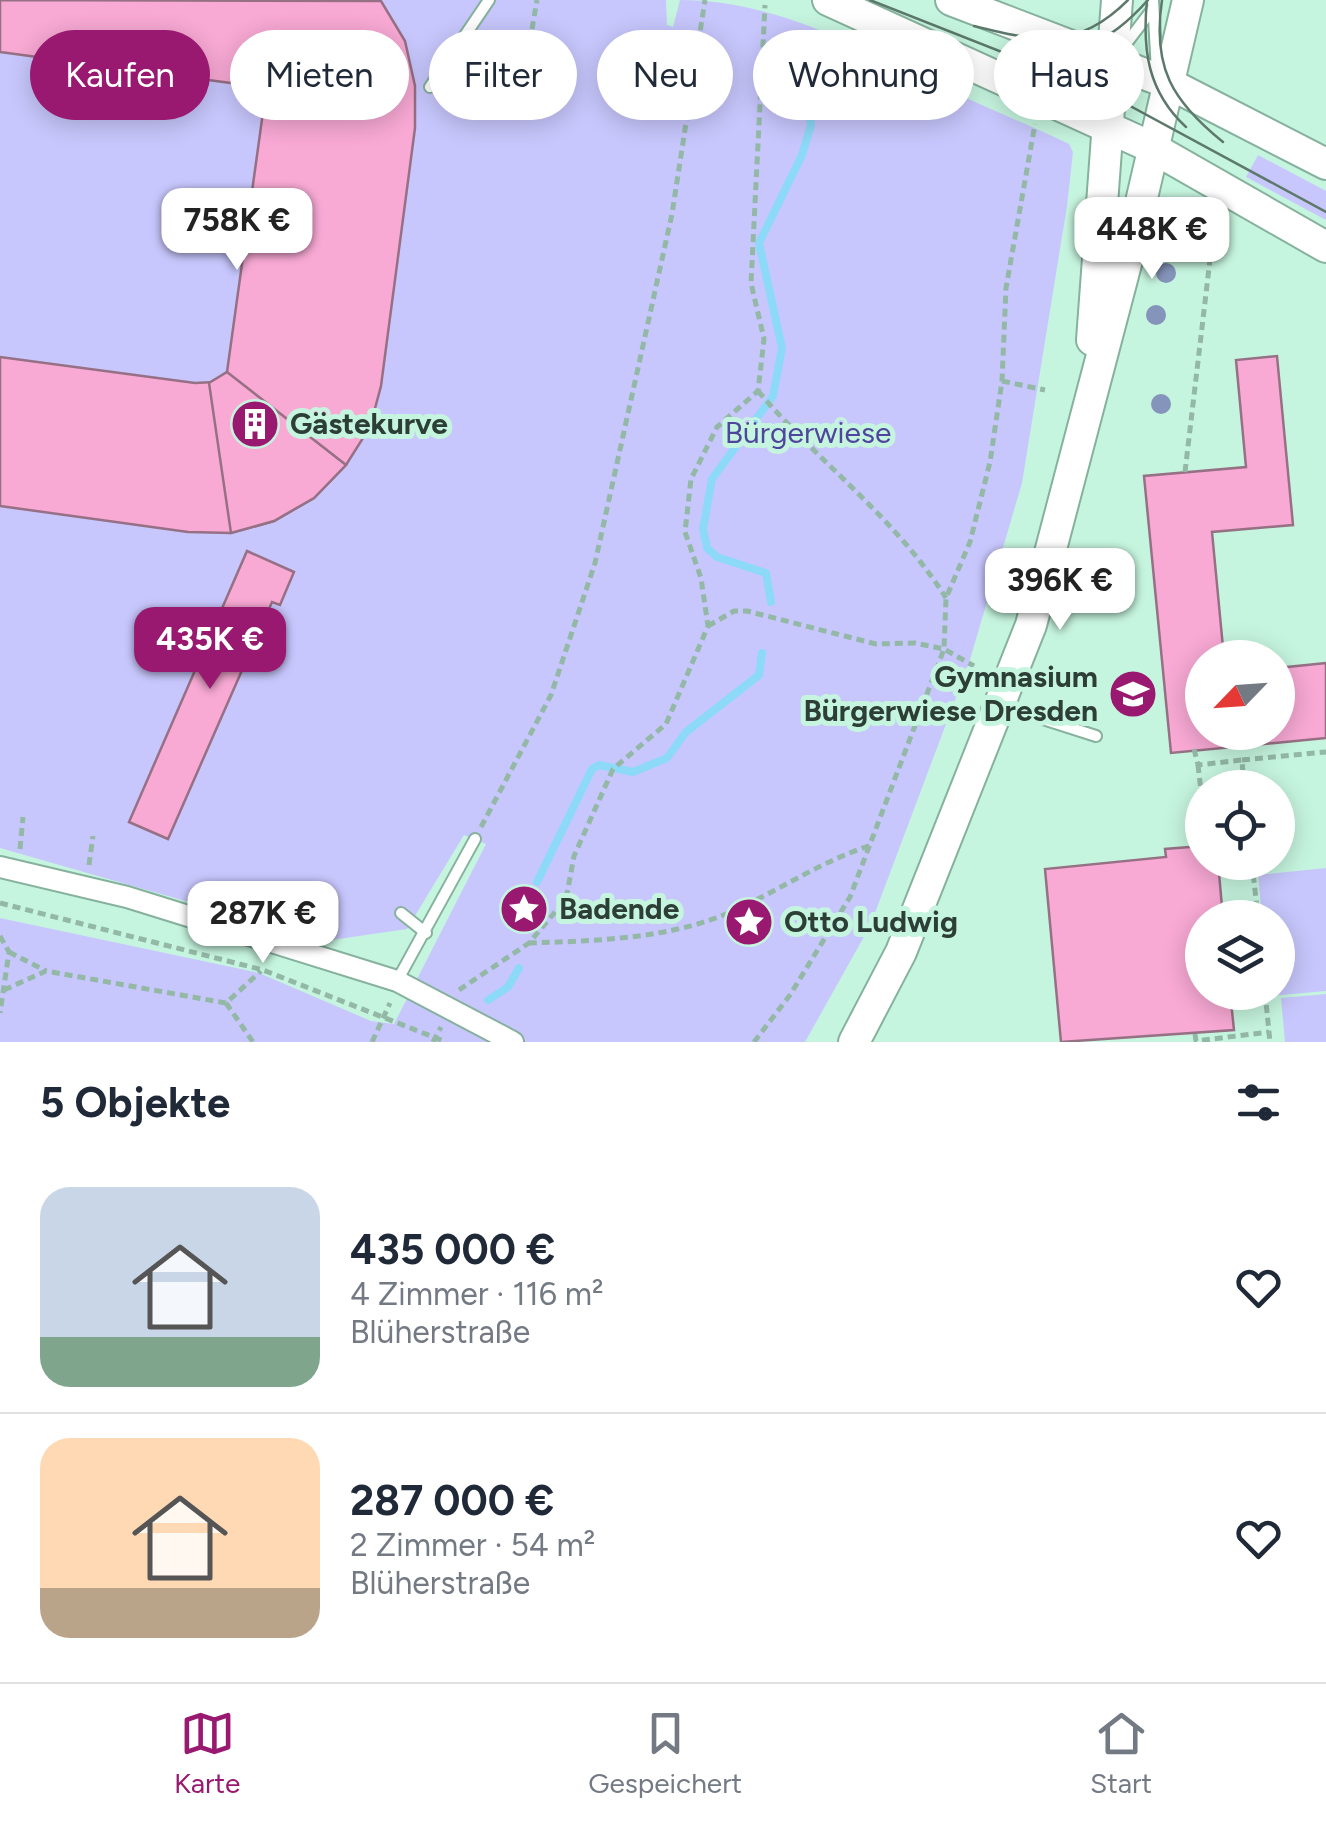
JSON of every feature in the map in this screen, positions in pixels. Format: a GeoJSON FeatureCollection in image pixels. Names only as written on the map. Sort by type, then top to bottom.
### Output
{"type":"FeatureCollection","features":[{"type":"Feature","properties":{"kind":"main road"},"geometry":{"type":"LineString","coordinates":[[828,0],[1152,146],[1326,247]]}},
{"type":"Feature","properties":{"kind":"main road"},"geometry":{"type":"LineString","coordinates":[[951,0],[1027,30]]}},
{"type":"Feature","properties":{"kind":"main road"},"geometry":{"type":"LineString","coordinates":[[1114,30],[1117,0]]}},
{"type":"Feature","properties":{"kind":"main road"},"geometry":{"type":"LineString","coordinates":[[854,1042],[900,952],[1001,706],[1056,539],[1131,245],[1163,88],[1188,0]]}},
{"type":"Feature","properties":{"kind":"main road"},"geometry":{"type":"LineString","coordinates":[[1144,79],[1326,164]]}},
{"type":"Feature","properties":{"kind":"main road"},"geometry":{"type":"LineString","coordinates":[[1088,403],[1106,120]]}},
{"type":"Feature","properties":{"kind":"street"},"geometry":{"type":"LineString","coordinates":[[0,867],[86,888],[396,981],[514,1042]]}},
{"type":"Feature","properties":{"kind":"lane"},"geometry":{"type":"LineString","coordinates":[[469,30],[490,0]]}},
{"type":"Feature","properties":{"kind":"lane"},"geometry":{"type":"LineString","coordinates":[[1134,30],[1152,5]]}},
{"type":"Feature","properties":{"kind":"lane"},"geometry":{"type":"LineString","coordinates":[[1152,5],[1163,88]]}},
{"type":"Feature","properties":{"kind":"lane"},"geometry":{"type":"LineString","coordinates":[[1001,706],[1096,736]]}},
{"type":"Feature","properties":{"kind":"lane"},"geometry":{"type":"LineString","coordinates":[[396,981],[475,839]]}},
{"type":"Feature","properties":{"kind":"lane"},"geometry":{"type":"LineString","coordinates":[[401,913],[426,933]]}},
{"type":"Feature","properties":{"kind":"path"},"geometry":{"type":"LineString","coordinates":[[532,28],[538,0]]}},
{"type":"Feature","properties":{"kind":"path"},"geometry":{"type":"LineString","coordinates":[[475,839],[551,694],[595,563],[672,214],[705,0]]}},
{"type":"Feature","properties":{"kind":"path"},"geometry":{"type":"LineString","coordinates":[[450,1010],[460,989],[529,944],[566,898],[574,856],[610,774],[666,724],[708,626],[701,578],[686,532],[691,479],[718,427],[758,391],[764,339],[751,284],[765,6]]}},
{"type":"Feature","properties":{"kind":"path"},"geometry":{"type":"LineString","coordinates":[[754,1042],[790,995],[850,897],[944,649],[946,598],[970,542],[990,462],[1002,381],[1006,288],[1018,204],[1036,121]]}},
{"type":"Feature","properties":{"kind":"path"},"geometry":{"type":"LineString","coordinates":[[1186,472],[1215,217]]}},
{"type":"Feature","properties":{"kind":"path"},"geometry":{"type":"LineString","coordinates":[[1002,381],[1044,390]]}},
{"type":"Feature","properties":{"kind":"path"},"geometry":{"type":"LineString","coordinates":[[758,391],[922,559],[946,598]]}},
{"type":"Feature","properties":{"kind":"path"},"geometry":{"type":"LineString","coordinates":[[708,626],[734,611],[747,611],[876,644],[916,642],[944,649],[974,666]]}},
{"type":"Feature","properties":{"kind":"path"},"geometry":{"type":"LineString","coordinates":[[1194,750],[1199,770]]}},
{"type":"Feature","properties":{"kind":"path"},"geometry":{"type":"LineString","coordinates":[[1198,765],[1326,752]]}},
{"type":"Feature","properties":{"kind":"path"},"geometry":{"type":"LineString","coordinates":[[1242,760],[1243,770]]}},
{"type":"Feature","properties":{"kind":"path"},"geometry":{"type":"LineString","coordinates":[[21,840],[22,817]]}},
{"type":"Feature","properties":{"kind":"path"},"geometry":{"type":"LineString","coordinates":[[86,888],[93,836]]}},
{"type":"Feature","properties":{"kind":"path"},"geometry":{"type":"LineString","coordinates":[[529,944],[658,931],[721,916],[837,856],[872,845]]}},
{"type":"Feature","properties":{"kind":"path"},"geometry":{"type":"LineString","coordinates":[[0,903],[262,970],[387,1015],[446,1042]]}},
{"type":"Feature","properties":{"kind":"path"},"geometry":{"type":"LineString","coordinates":[[0,936],[9,952],[46,971],[226,1003],[253,1042]]}},
{"type":"Feature","properties":{"kind":"path"},"geometry":{"type":"LineString","coordinates":[[0,1013],[9,952]]}},
{"type":"Feature","properties":{"kind":"path"},"geometry":{"type":"LineString","coordinates":[[226,1003],[262,970]]}},
{"type":"Feature","properties":{"kind":"path"},"geometry":{"type":"LineString","coordinates":[[4,990],[46,971]]}},
{"type":"Feature","properties":{"kind":"path"},"geometry":{"type":"LineString","coordinates":[[372,1042],[387,1015],[396,981]]}},
{"type":"Feature","properties":{"kind":"path"},"geometry":{"type":"LineString","coordinates":[[1267,1010],[1270,1042]]}},
{"type":"Feature","properties":{"kind":"path"},"geometry":{"type":"LineString","coordinates":[[1195,1034],[1196,1041],[1269,1032]]}},
{"type":"Feature","properties":{"kind":"green space","name":"Bürgerwiese"},"geometry":{"type":"Polygon","coordinates":[[[0,0],[666,0],[667,25],[673,27],[680,0],[717,2],[819,30],[753,30],[753,120],[974,120],[974,102],[994,111],[994,120],[1015,120],[1069,144],[1073,152],[1067,206],[1022,483],[969,663],[870,926],[805,1042],[0,1042],[0,918],[259,973],[371,1021],[394,1024],[486,844],[464,835],[407,929],[325,941],[0,848],[0,0]]]}},
{"type":"Feature","properties":{"kind":"green space"},"geometry":{"type":"Polygon","coordinates":[[[1258,155],[1326,191],[1326,220],[1246,177],[1258,155]]]}},
{"type":"Feature","properties":{"kind":"green space"},"geometry":{"type":"Polygon","coordinates":[[[1326,868],[1326,991],[1295,994],[1295,900],[1260,900],[1258,880],[1295,880],[1295,871],[1326,868]]]}},
{"type":"Feature","properties":{"kind":"green space"},"geometry":{"type":"Polygon","coordinates":[[[1326,994],[1326,1042],[1285,1042],[1282,1010],[1295,1010],[1295,997],[1326,994]]]}},
{"type":"Feature","properties":{"kind":"building"},"geometry":{"type":"Polygon","coordinates":[[[0,0],[381,1],[398,30],[230,30],[230,83],[210,80],[210,30],[30,30],[30,56],[0,52],[0,0]]]}},
{"type":"Feature","properties":{"kind":"building"},"geometry":{"type":"Polygon","coordinates":[[[409,59],[415,86],[415,128],[381,386],[370,427],[346,465],[314,498],[274,521],[231,533],[188,532],[0,506],[0,357],[195,383],[214,382],[227,372],[262,120],[409,120],[409,59]]]}},
{"type":"Feature","properties":{"kind":"building"},"geometry":{"type":"Polygon","coordinates":[[[1277,356],[1293,525],[1212,532],[1222,640],[1185,640],[1185,750],[1202,750],[1171,753],[1144,476],[1246,467],[1236,360],[1277,356]]]}},
{"type":"Feature","properties":{"kind":"building","name":"Gästekurve"},"geometry":{"type":"Polygon","coordinates":[[[227,372],[346,465],[314,498],[274,521],[231,533],[209,383],[227,372]]]}},
{"type":"Feature","properties":{"kind":"building"},"geometry":{"type":"Polygon","coordinates":[[[247,551],[294,572],[280,605],[272,602],[168,839],[129,822],[247,551]]]}},
{"type":"Feature","properties":{"kind":"building"},"geometry":{"type":"Polygon","coordinates":[[[1326,663],[1326,738],[1295,741],[1295,666],[1326,663]]]}},
{"type":"Feature","properties":{"kind":"building"},"geometry":{"type":"Polygon","coordinates":[[[1185,847],[1185,880],[1220,880],[1221,900],[1185,900],[1185,1010],[1232,1010],[1234,1030],[1061,1042],[1045,869],[1166,857],[1165,849],[1185,847]]]}},
{"type":"Feature","properties":{"kind":"waterway"},"geometry":{"type":"LineString","coordinates":[[771,602],[766,573],[717,557],[707,548],[703,529],[712,479],[773,396],[782,348],[759,243],[802,155],[810,120]]}},
{"type":"Feature","properties":{"kind":"waterway"},"geometry":{"type":"LineString","coordinates":[[537,882],[592,769],[599,765],[633,772],[667,758],[686,732],[759,675],[762,653]]}},
{"type":"Feature","properties":{"kind":"waterway"},"geometry":{"type":"LineString","coordinates":[[488,1000],[508,987],[519,968]]}},
{"type":"Feature","properties":{"kind":"tram line"},"geometry":{"type":"LineString","coordinates":[[870,0],[1108,94],[1326,212]]}},
{"type":"Feature","properties":{"kind":"tram line"},"geometry":{"type":"LineString","coordinates":[[974,26],[1018,36],[1056,38],[1092,27],[1128,0]]}},
{"type":"Feature","properties":{"kind":"tram line"},"geometry":{"type":"LineString","coordinates":[[1147,0],[1150,69],[1163,99],[1186,127]]}},
{"type":"Feature","properties":{"kind":"tram line"},"geometry":{"type":"LineString","coordinates":[[1116,30],[1148,0]]}},
{"type":"Feature","properties":{"kind":"tram line"},"geometry":{"type":"LineString","coordinates":[[1162,0],[1160,45],[1170,81],[1191,112],[1223,142]]}},
{"type":"Feature","properties":{"kind":"place","name":"Gästekurve"},"geometry":{"type":"Point","coordinates":[255,424]}},
{"type":"Feature","properties":{"kind":"place","name":"Gymnasium Bürgerwiese Dresden"},"geometry":{"type":"Point","coordinates":[1133,694]}},
{"type":"Feature","properties":{"kind":"place","name":"Badende"},"geometry":{"type":"Point","coordinates":[524,909]}},
{"type":"Feature","properties":{"kind":"place","name":"Otto Ludwig"},"geometry":{"type":"Point","coordinates":[749,922]}}]}
